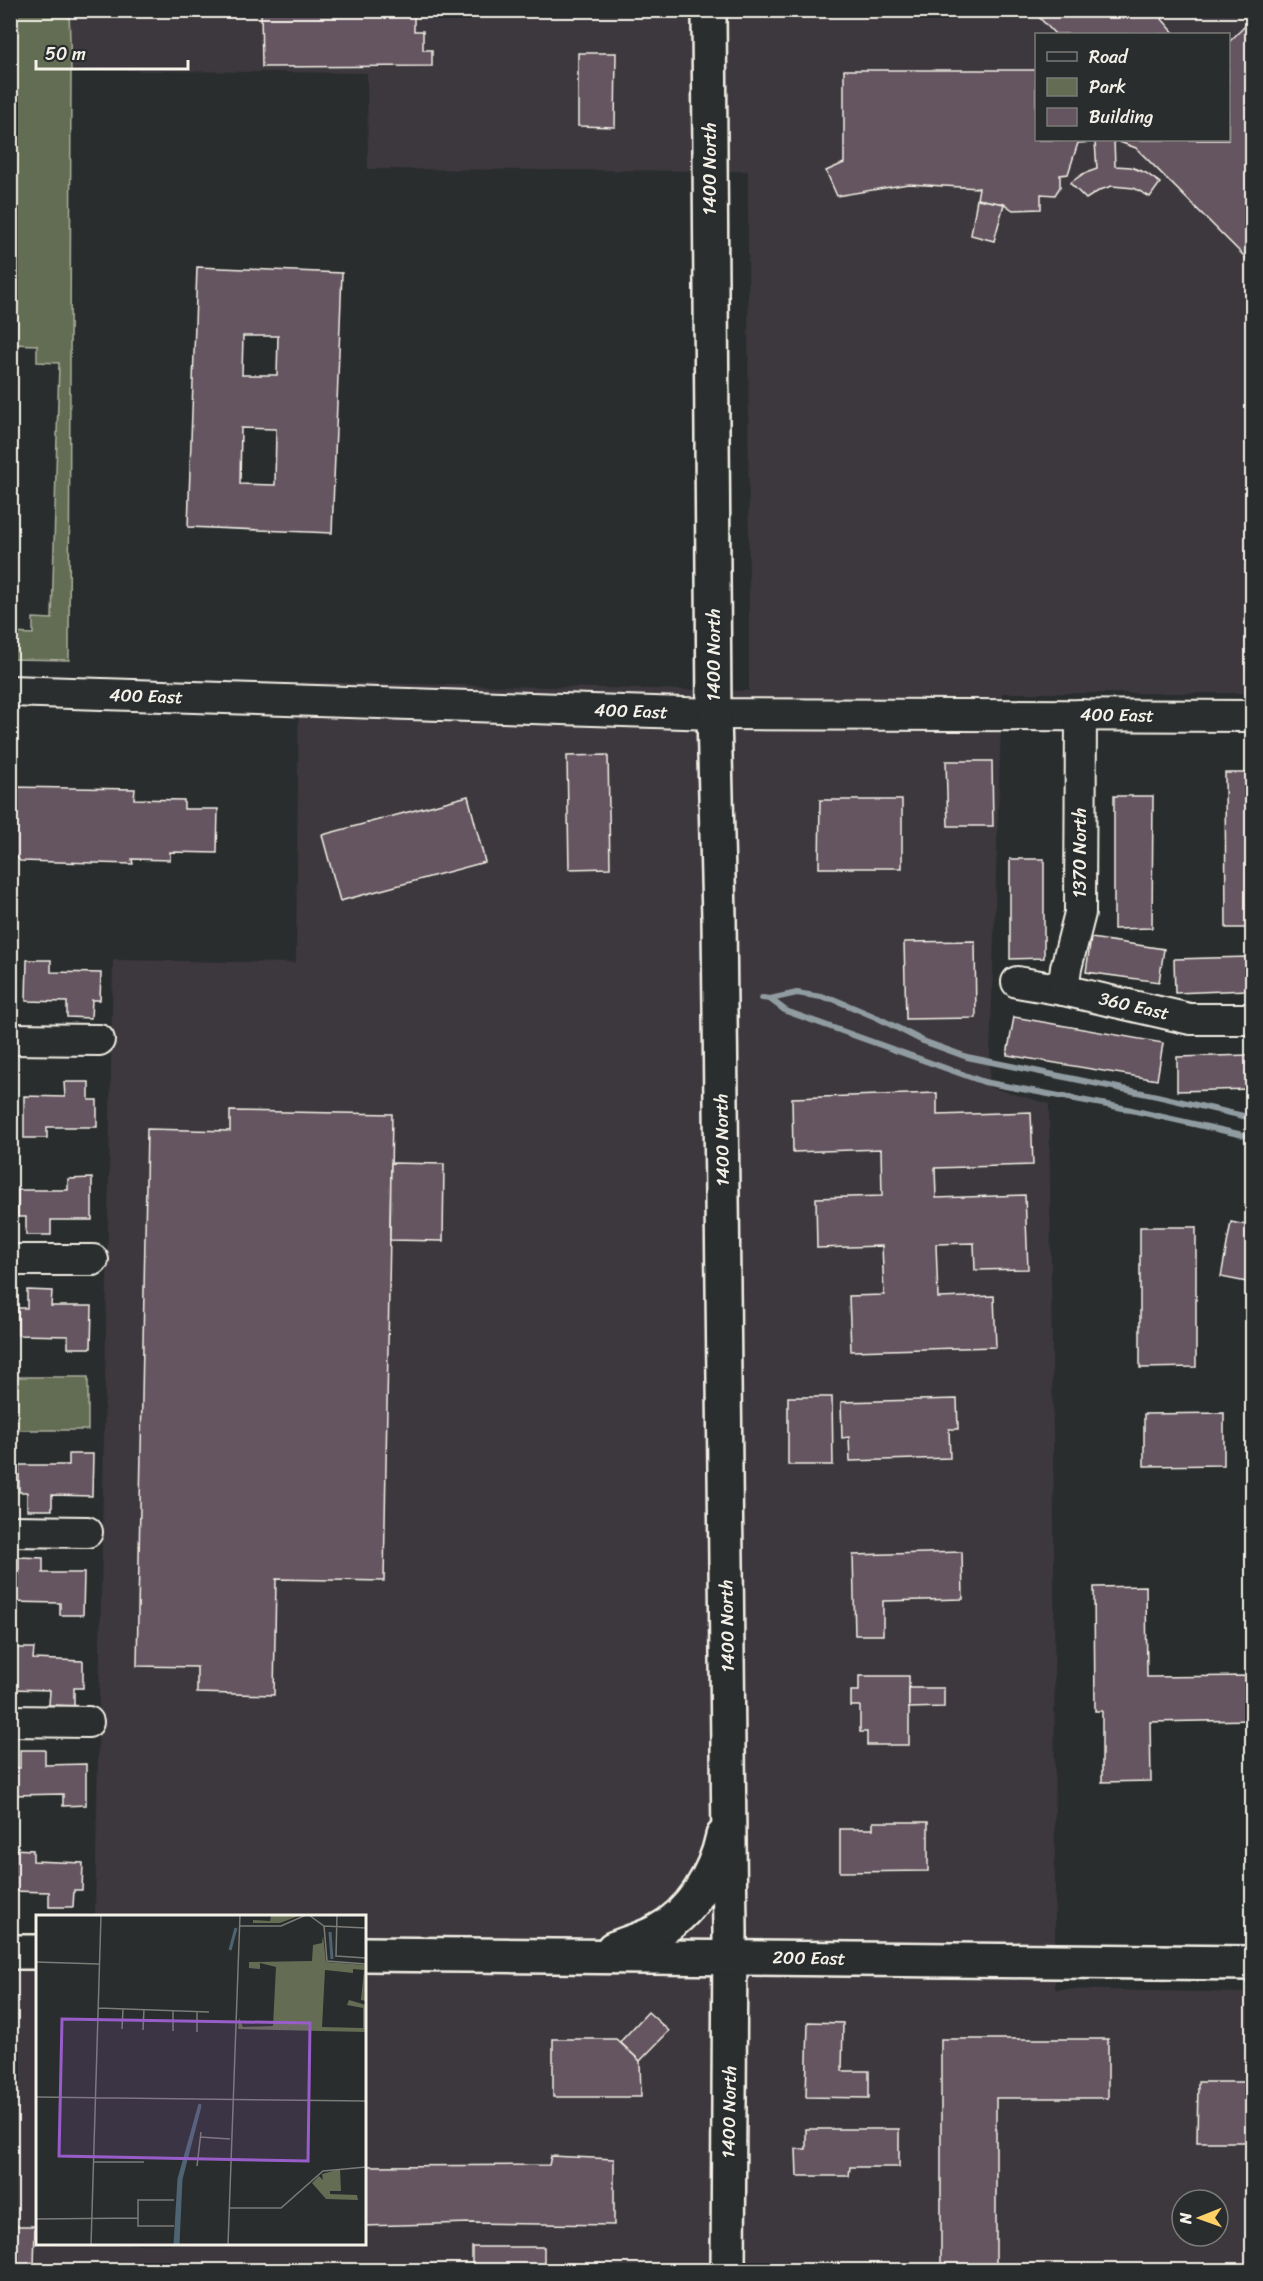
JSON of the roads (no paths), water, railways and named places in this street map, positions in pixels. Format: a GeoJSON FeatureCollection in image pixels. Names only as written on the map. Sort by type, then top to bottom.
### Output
{"type":"FeatureCollection","features":[{"type":"Feature","properties":{"kind":"main road","name":"1400 North"},"geometry":{"type":"LineString","coordinates":[[709,10],[714,714],[720,929],[729,1808],[728,2271]]}},
{"type":"Feature","properties":{"kind":"main road"},"geometry":{"type":"LineString","coordinates":[[594,1956],[655,1932],[673,1921],[692,1904],[719,1855],[729,1808]]}},
{"type":"Feature","properties":{"kind":"main road"},"geometry":{"type":"LineString","coordinates":[[10,1952],[36,1952]]}},
{"type":"Feature","properties":{"kind":"main road","name":"200 East"},"geometry":{"type":"LineString","coordinates":[[366,1954],[1252,1963]]}},
{"type":"Feature","properties":{"kind":"street","name":"400 East"},"geometry":{"type":"LineString","coordinates":[[10,692],[714,714],[1252,716]]}},
{"type":"Feature","properties":{"kind":"street","name":"1370 North"},"geometry":{"type":"LineString","coordinates":[[1063,990],[1066,968],[1080,913],[1081,715]]}},
{"type":"Feature","properties":{"kind":"street","name":"360 East"},"geometry":{"type":"LineString","coordinates":[[1017,982],[1190,1019],[1252,1019]]}},
{"type":"Feature","properties":{"kind":"street"},"geometry":{"type":"LineString","coordinates":[[10,1039],[99,1040]]}},
{"type":"Feature","properties":{"kind":"street"},"geometry":{"type":"LineString","coordinates":[[10,1260],[93,1260]]}},
{"type":"Feature","properties":{"kind":"street"},"geometry":{"type":"LineString","coordinates":[[10,1531],[87,1532]]}},
{"type":"Feature","properties":{"kind":"street"},"geometry":{"type":"LineString","coordinates":[[10,1721],[88,1722]]}},
{"type":"Feature","properties":{"kind":"waterway"},"geometry":{"type":"LineString","coordinates":[[770,999],[797,993],[833,999],[878,1018],[923,1041],[967,1057],[1252,1118]]}},
{"type":"Feature","properties":{"kind":"waterway"},"geometry":{"type":"LineString","coordinates":[[762,998],[770,999],[786,1011],[984,1082],[1118,1107],[1252,1137]]}}]}
